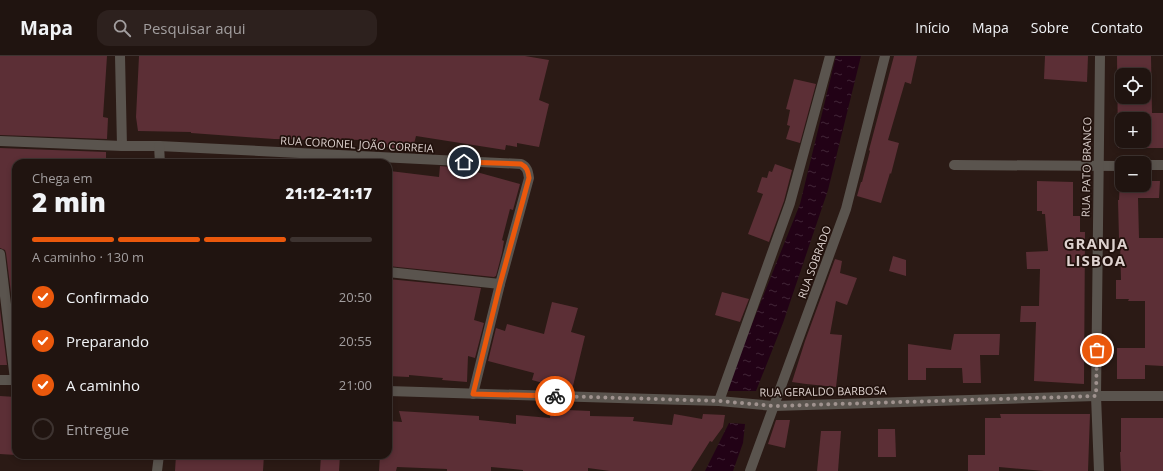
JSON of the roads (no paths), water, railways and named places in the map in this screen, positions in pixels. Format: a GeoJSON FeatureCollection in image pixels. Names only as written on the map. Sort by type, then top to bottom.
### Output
{"type":"FeatureCollection","features":[{"type":"Feature","properties":{"kind":"street"},"geometry":{"type":"LineString","coordinates":[[120,56],[122,146]]}},
{"type":"Feature","properties":{"kind":"street"},"geometry":{"type":"LineString","coordinates":[[720,401],[790,203],[830,56]]}},
{"type":"Feature","properties":{"kind":"street","name":"RUA SOBRADO"},"geometry":{"type":"LineString","coordinates":[[750,471],[846,209],[884,56]]}},
{"type":"Feature","properties":{"kind":"street","name":"RUA PATO BRANCO"},"geometry":{"type":"LineString","coordinates":[[1099,471],[1096,396],[1100,56]]}},
{"type":"Feature","properties":{"kind":"street","name":"RUA CORONEL JOÃO CORREIA"},"geometry":{"type":"LineString","coordinates":[[0,141],[159,146],[521,164],[525,166],[528,171],[529,178],[500,284],[473,394]]}},
{"type":"Feature","properties":{"kind":"street"},"geometry":{"type":"LineString","coordinates":[[159,146],[160,159]]}},
{"type":"Feature","properties":{"kind":"street"},"geometry":{"type":"LineString","coordinates":[[954,165],[1115,166]]}},
{"type":"Feature","properties":{"kind":"street"},"geometry":{"type":"LineString","coordinates":[[1151,165],[1163,165]]}},
{"type":"Feature","properties":{"kind":"street"},"geometry":{"type":"LineString","coordinates":[[0,254],[12,355]]}},
{"type":"Feature","properties":{"kind":"street"},"geometry":{"type":"LineString","coordinates":[[392,272],[500,284]]}},
{"type":"Feature","properties":{"kind":"street"},"geometry":{"type":"LineString","coordinates":[[0,380],[12,380]]}},
{"type":"Feature","properties":{"kind":"street","name":"RUA GERALDO BARBOSA"},"geometry":{"type":"LineString","coordinates":[[392,391],[720,401],[774,406],[1096,396],[1163,396]]}},
{"type":"Feature","properties":{"kind":"street"},"geometry":{"type":"LineString","coordinates":[[157,471],[158,459]]}},
{"type":"Feature","properties":{"kind":"water"},"geometry":{"type":"Polygon","coordinates":[[[836,56],[861,56],[828,190],[783,323],[756,391],[728,391],[734,369],[800,204],[836,56]]]}},
{"type":"Feature","properties":{"kind":"water"},"geometry":{"type":"Polygon","coordinates":[[[729,423],[745,424],[743,443],[733,471],[705,471],[729,423]]]}},
{"type":"Feature","properties":{"kind":"district","name":"GRANJA LISBOA"},"geometry":{"type":"Point","coordinates":[1096,252]}}]}
